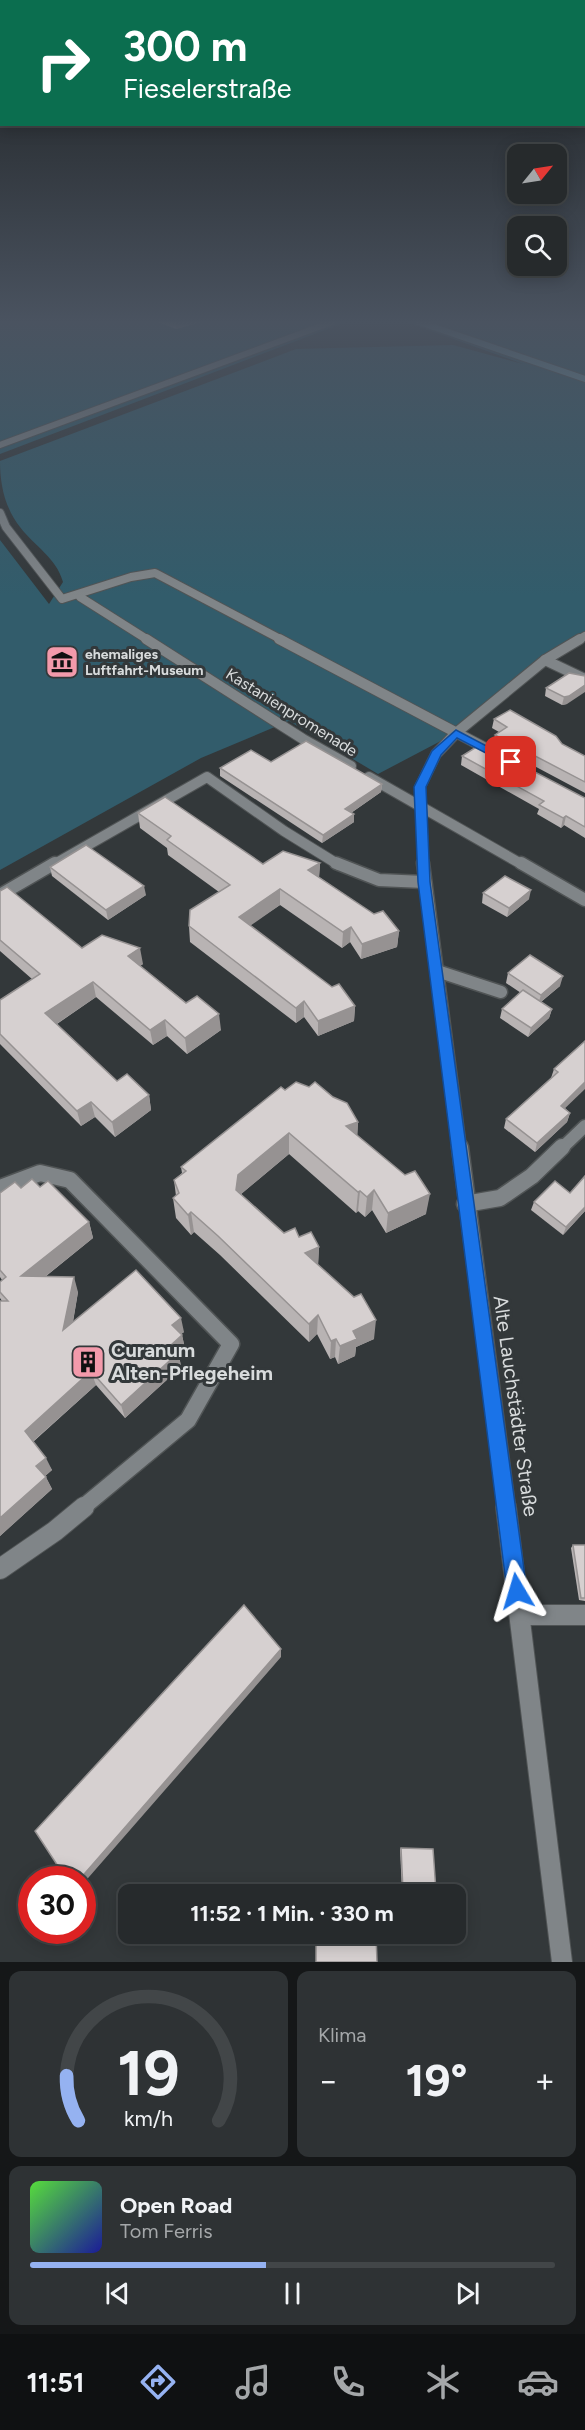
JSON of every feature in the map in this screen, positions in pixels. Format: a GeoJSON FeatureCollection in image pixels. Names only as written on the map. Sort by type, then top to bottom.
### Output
{"type":"FeatureCollection","features":[{"type":"Feature","properties":{"kind":"street"},"geometry":{"type":"LineString","coordinates":[[0,445],[85,414]]}},
{"type":"Feature","properties":{"kind":"street","name":"Kastanienpromenade"},"geometry":{"type":"LineString","coordinates":[[0,513],[6,527],[62,599],[80,597],[303,739],[585,900]]}},
{"type":"Feature","properties":{"kind":"street"},"geometry":{"type":"LineString","coordinates":[[80,597],[139,574],[155,573],[506,759]]}},
{"type":"Feature","properties":{"kind":"street","name":"Alte Lauchstädter Straße"},"geometry":{"type":"LineString","coordinates":[[562,1962],[520,1615],[424,882],[420,787],[436,754],[456,733],[545,660],[585,636]]}},
{"type":"Feature","properties":{"kind":"street"},"geometry":{"type":"LineString","coordinates":[[545,660],[585,679]]}},
{"type":"Feature","properties":{"kind":"street"},"geometry":{"type":"LineString","coordinates":[[0,895],[207,777],[299,840],[364,876],[391,882],[424,882]]}},
{"type":"Feature","properties":{"kind":"street"},"geometry":{"type":"LineString","coordinates":[[437,971],[501,992]]}},
{"type":"Feature","properties":{"kind":"street"},"geometry":{"type":"LineString","coordinates":[[465,1204],[500,1198],[532,1176],[585,1126]]}},
{"type":"Feature","properties":{"kind":"street"},"geometry":{"type":"LineString","coordinates":[[0,1188],[40,1173],[70,1180],[231,1344],[188,1420],[56,1531],[0,1569]]}},
{"type":"Feature","properties":{"kind":"street"},"geometry":{"type":"LineString","coordinates":[[520,1615],[585,1615]]}},
{"type":"Feature","properties":{"kind":"shaded area"},"geometry":{"type":"Polygon","coordinates":[[[0,414],[106,414],[0,454],[0,414]]]}},
{"type":"Feature","properties":{"kind":"shaded area"},"geometry":{"type":"Polygon","coordinates":[[[125,414],[585,414],[585,636],[456,733],[378,774],[289,721],[201,758],[0,870],[0,540],[49,604],[63,582],[55,566],[15,520],[2,487],[0,461],[125,414]]]}},
{"type":"Feature","properties":{"kind":"building"},"geometry":{"type":"Polygon","coordinates":[[[569,673],[585,676],[585,685],[564,697],[546,688],[569,673]]]}},
{"type":"Feature","properties":{"kind":"building"},"geometry":{"type":"Polygon","coordinates":[[[510,710],[556,736],[562,744],[585,756],[585,782],[495,735],[507,727],[494,719],[510,710]]]}},
{"type":"Feature","properties":{"kind":"building"},"geometry":{"type":"Polygon","coordinates":[[[306,741],[382,784],[345,809],[354,814],[323,835],[220,768],[251,750],[271,762],[306,741]]]}},
{"type":"Feature","properties":{"kind":"building"},"geometry":{"type":"Polygon","coordinates":[[[481,744],[585,798],[585,827],[539,805],[544,801],[462,756],[481,744]]]}},
{"type":"Feature","properties":{"kind":"building"},"geometry":{"type":"Polygon","coordinates":[[[165,797],[263,864],[283,851],[320,863],[308,870],[374,914],[383,911],[399,931],[362,944],[351,927],[343,932],[280,889],[239,917],[332,987],[339,984],[355,1006],[318,1021],[304,1001],[296,1008],[189,926],[190,910],[230,885],[167,840],[171,836],[138,813],[165,797]]]}},
{"type":"Feature","properties":{"kind":"building"},"geometry":{"type":"Polygon","coordinates":[[[86,845],[144,886],[106,910],[50,867],[86,845]]]}},
{"type":"Feature","properties":{"kind":"building"},"geometry":{"type":"Polygon","coordinates":[[[505,876],[531,890],[509,908],[483,893],[505,876]]]}},
{"type":"Feature","properties":{"kind":"building"},"geometry":{"type":"Polygon","coordinates":[[[7,887],[82,948],[102,935],[140,948],[128,956],[186,1003],[197,996],[219,1014],[185,1038],[165,1020],[150,1030],[93,982],[45,1013],[117,1081],[127,1074],[149,1095],[112,1122],[91,1102],[77,1111],[0,1034],[0,1000],[40,974],[0,940],[0,891],[7,887]]]}},
{"type":"Feature","properties":{"kind":"building"},"geometry":{"type":"Polygon","coordinates":[[[530,955],[563,976],[541,995],[508,973],[530,955]]]}},
{"type":"Feature","properties":{"kind":"building"},"geometry":{"type":"Polygon","coordinates":[[[523,990],[552,1009],[531,1028],[502,1009],[523,990]]]}},
{"type":"Feature","properties":{"kind":"building"},"geometry":{"type":"Polygon","coordinates":[[[585,1041],[585,1082],[561,1106],[570,1113],[537,1143],[506,1119],[558,1072],[554,1069],[585,1041]]]}},
{"type":"Feature","properties":{"kind":"building"},"geometry":{"type":"Polygon","coordinates":[[[296,1082],[309,1087],[315,1082],[333,1097],[347,1103],[358,1122],[346,1126],[405,1175],[415,1171],[430,1194],[388,1213],[374,1190],[367,1197],[360,1191],[358,1192],[289,1133],[238,1175],[236,1190],[284,1233],[295,1228],[299,1237],[311,1232],[319,1247],[305,1253],[354,1297],[361,1294],[376,1320],[353,1331],[357,1339],[340,1346],[336,1339],[331,1341],[318,1315],[309,1324],[218,1236],[191,1212],[188,1215],[173,1198],[179,1193],[174,1180],[186,1171],[181,1167],[281,1087],[285,1090],[296,1082]]]}},
{"type":"Feature","properties":{"kind":"building"},"geometry":{"type":"Polygon","coordinates":[[[585,1176],[585,1207],[566,1227],[534,1202],[555,1181],[570,1193],[585,1176]]]}},
{"type":"Feature","properties":{"kind":"building","name":"Curanum Alten-Pflegeheim"},"geometry":{"type":"Polygon","coordinates":[[[32,1179],[40,1187],[48,1181],[89,1222],[21,1276],[74,1277],[63,1330],[136,1270],[181,1318],[172,1325],[182,1335],[171,1345],[178,1353],[121,1405],[91,1371],[25,1431],[46,1458],[36,1466],[46,1477],[0,1518],[0,1301],[8,1301],[0,1292],[0,1282],[6,1277],[0,1270],[0,1193],[15,1182],[21,1188],[32,1179]]]}},
{"type":"Feature","properties":{"kind":"building"},"geometry":{"type":"Polygon","coordinates":[[[573,1545],[585,1545],[585,1598],[581,1598],[573,1545]]]}},
{"type":"Feature","properties":{"kind":"building"},"geometry":{"type":"Polygon","coordinates":[[[244,1605],[281,1649],[91,1866],[58,1866],[35,1831],[244,1605]]]}},
{"type":"Feature","properties":{"kind":"building"},"geometry":{"type":"Polygon","coordinates":[[[401,1848],[433,1849],[436,1884],[403,1884],[401,1848]]]}},
{"type":"Feature","properties":{"kind":"building"},"geometry":{"type":"Polygon","coordinates":[[[316,1944],[376,1944],[377,1962],[316,1962],[316,1944]]]}},
{"type":"Feature","properties":{"kind":"place","name":"ehemaliges Luftfahrt-Museum"},"geometry":{"type":"Point","coordinates":[62,662]}},
{"type":"Feature","properties":{"kind":"place","name":"Curanum Alten-Pflegeheim"},"geometry":{"type":"Point","coordinates":[88,1362]}},
{"type":"Feature","properties":{"kind":"route"},"geometry":{"type":"LineString","coordinates":[[511,762],[456,733],[436,754],[420,787],[424,882],[517,1591]]}}]}
